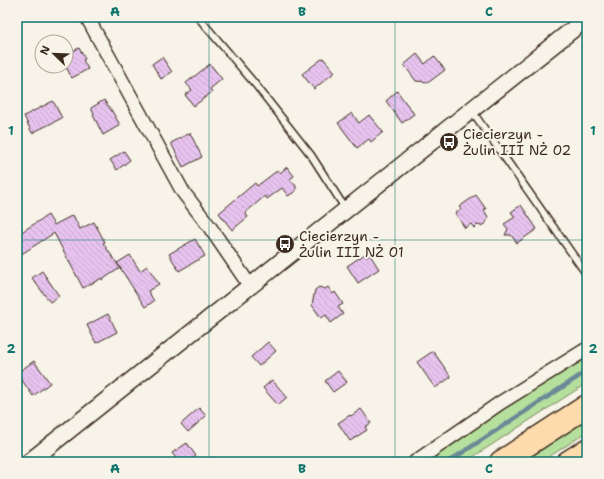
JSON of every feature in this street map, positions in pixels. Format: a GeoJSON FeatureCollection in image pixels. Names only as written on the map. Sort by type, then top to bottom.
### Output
{"type":"FeatureCollection","features":[{"type":"Feature","properties":{"kind":"highway"},"geometry":{"type":"LineString","coordinates":[[501,462],[587,406]]}},
{"type":"Feature","properties":{"kind":"highway"},"geometry":{"type":"LineString","coordinates":[[568,462],[587,450]]}},
{"type":"Feature","properties":{"kind":"street"},"geometry":{"type":"LineString","coordinates":[[87,17],[183,192],[209,226],[250,286]]}},
{"type":"Feature","properties":{"kind":"street"},"geometry":{"type":"LineString","coordinates":[[29,462],[587,18]]}},
{"type":"Feature","properties":{"kind":"street"},"geometry":{"type":"LineString","coordinates":[[415,462],[500,403],[587,349]]}},
{"type":"Feature","properties":{"kind":"lane"},"geometry":{"type":"LineString","coordinates":[[198,17],[255,84],[311,155],[346,210]]}},
{"type":"Feature","properties":{"kind":"lane"},"geometry":{"type":"LineString","coordinates":[[471,110],[587,275]]}},
{"type":"Feature","properties":{"kind":"green space"},"geometry":{"type":"Polygon","coordinates":[[[587,353],[587,383],[465,462],[427,462],[535,386],[587,353]]]}},
{"type":"Feature","properties":{"kind":"green space"},"geometry":{"type":"Polygon","coordinates":[[[587,419],[587,432],[541,462],[522,462],[587,419]]]}},
{"type":"Feature","properties":{"kind":"building"},"geometry":{"type":"Polygon","coordinates":[[[79,48],[88,69],[72,78],[70,74],[74,74],[74,51],[79,48]]]}},
{"type":"Feature","properties":{"kind":"building"},"geometry":{"type":"Polygon","coordinates":[[[417,54],[425,64],[434,56],[445,70],[429,82],[416,81],[404,65],[417,54]]]}},
{"type":"Feature","properties":{"kind":"building"},"geometry":{"type":"Polygon","coordinates":[[[162,57],[172,72],[161,79],[152,64],[162,57]]]}},
{"type":"Feature","properties":{"kind":"building"},"geometry":{"type":"Polygon","coordinates":[[[323,58],[335,72],[314,89],[302,74],[323,58]]]}},
{"type":"Feature","properties":{"kind":"building"},"geometry":{"type":"Polygon","coordinates":[[[210,64],[222,79],[210,89],[212,92],[194,106],[185,95],[192,90],[186,83],[210,64]]]}},
{"type":"Feature","properties":{"kind":"building"},"geometry":{"type":"Polygon","coordinates":[[[397,91],[414,114],[402,123],[386,101],[397,91]]]}},
{"type":"Feature","properties":{"kind":"building"},"geometry":{"type":"Polygon","coordinates":[[[104,100],[120,125],[103,135],[91,108],[104,100]]]}},
{"type":"Feature","properties":{"kind":"building"},"geometry":{"type":"Polygon","coordinates":[[[53,101],[62,118],[32,133],[24,116],[53,101]]]}},
{"type":"Feature","properties":{"kind":"building"},"geometry":{"type":"Polygon","coordinates":[[[352,113],[359,123],[369,115],[383,132],[371,142],[369,139],[357,148],[338,123],[352,113]]]}},
{"type":"Feature","properties":{"kind":"building"},"geometry":{"type":"Polygon","coordinates":[[[190,133],[202,157],[183,167],[171,143],[190,133]]]}},
{"type":"Feature","properties":{"kind":"building"},"geometry":{"type":"Polygon","coordinates":[[[124,151],[130,160],[117,170],[110,160],[124,151]]]}},
{"type":"Feature","properties":{"kind":"building"},"geometry":{"type":"Polygon","coordinates":[[[287,167],[294,176],[290,179],[296,186],[296,191],[288,196],[282,188],[267,199],[265,196],[245,213],[248,217],[232,230],[219,213],[255,183],[257,186],[278,170],[280,173],[287,167]]]}},
{"type":"Feature","properties":{"kind":"building"},"geometry":{"type":"Polygon","coordinates":[[[476,195],[486,209],[484,210],[488,217],[486,223],[481,226],[477,225],[474,228],[471,224],[465,228],[455,213],[461,209],[459,207],[476,195]]]}},
{"type":"Feature","properties":{"kind":"building"},"geometry":{"type":"Polygon","coordinates":[[[521,205],[537,229],[517,243],[511,235],[505,235],[508,229],[504,224],[515,217],[511,212],[521,205]]]}},
{"type":"Feature","properties":{"kind":"building"},"geometry":{"type":"Polygon","coordinates":[[[48,215],[54,225],[73,215],[80,229],[94,222],[105,242],[103,243],[120,268],[102,280],[102,278],[83,288],[54,233],[17,257],[17,235],[48,215]]]}},
{"type":"Feature","properties":{"kind":"building"},"geometry":{"type":"Polygon","coordinates":[[[195,239],[205,256],[179,271],[169,254],[195,239]]]}},
{"type":"Feature","properties":{"kind":"building"},"geometry":{"type":"Polygon","coordinates":[[[365,254],[367,257],[370,255],[379,269],[358,283],[347,266],[365,254]]]}},
{"type":"Feature","properties":{"kind":"building"},"geometry":{"type":"Polygon","coordinates":[[[130,255],[140,271],[147,266],[159,284],[148,291],[154,301],[145,307],[117,263],[130,255]]]}},
{"type":"Feature","properties":{"kind":"building"},"geometry":{"type":"Polygon","coordinates":[[[42,271],[59,296],[50,302],[32,278],[42,271]]]}},
{"type":"Feature","properties":{"kind":"building"},"geometry":{"type":"Polygon","coordinates":[[[319,287],[325,289],[328,287],[333,294],[335,292],[343,304],[338,307],[343,314],[331,323],[326,315],[321,318],[312,305],[315,290],[319,287]]]}},
{"type":"Feature","properties":{"kind":"building"},"geometry":{"type":"Polygon","coordinates":[[[108,314],[117,332],[96,343],[87,325],[108,314]]]}},
{"type":"Feature","properties":{"kind":"building"},"geometry":{"type":"Polygon","coordinates":[[[268,342],[276,351],[259,366],[251,357],[268,342]]]}},
{"type":"Feature","properties":{"kind":"building"},"geometry":{"type":"Polygon","coordinates":[[[433,351],[451,377],[435,388],[417,362],[433,351]]]}},
{"type":"Feature","properties":{"kind":"building"},"geometry":{"type":"Polygon","coordinates":[[[34,361],[50,383],[33,396],[17,373],[34,361]]]}},
{"type":"Feature","properties":{"kind":"building"},"geometry":{"type":"Polygon","coordinates":[[[338,371],[347,382],[333,392],[325,381],[338,371]]]}},
{"type":"Feature","properties":{"kind":"building"},"geometry":{"type":"Polygon","coordinates":[[[272,380],[287,397],[278,405],[263,388],[272,380]]]}},
{"type":"Feature","properties":{"kind":"building"},"geometry":{"type":"Polygon","coordinates":[[[199,408],[206,416],[188,432],[181,424],[199,408]]]}},
{"type":"Feature","properties":{"kind":"building"},"geometry":{"type":"Polygon","coordinates":[[[361,409],[371,423],[365,427],[367,430],[350,441],[338,423],[361,409]]]}},
{"type":"Feature","properties":{"kind":"building"},"geometry":{"type":"Polygon","coordinates":[[[187,443],[196,456],[188,462],[179,462],[172,453],[187,443]]]}},
{"type":"Feature","properties":{"kind":"waterway"},"geometry":{"type":"LineString","coordinates":[[448,462],[587,371]]}},
{"type":"Feature","properties":{"kind":"place","name":"Ciecierzyn - Żulin III NŻ 02"},"geometry":{"type":"Point","coordinates":[449,142]}},
{"type":"Feature","properties":{"kind":"place","name":"Ciecierzyn - Żulin III NŻ 01"},"geometry":{"type":"Point","coordinates":[285,244]}}]}
